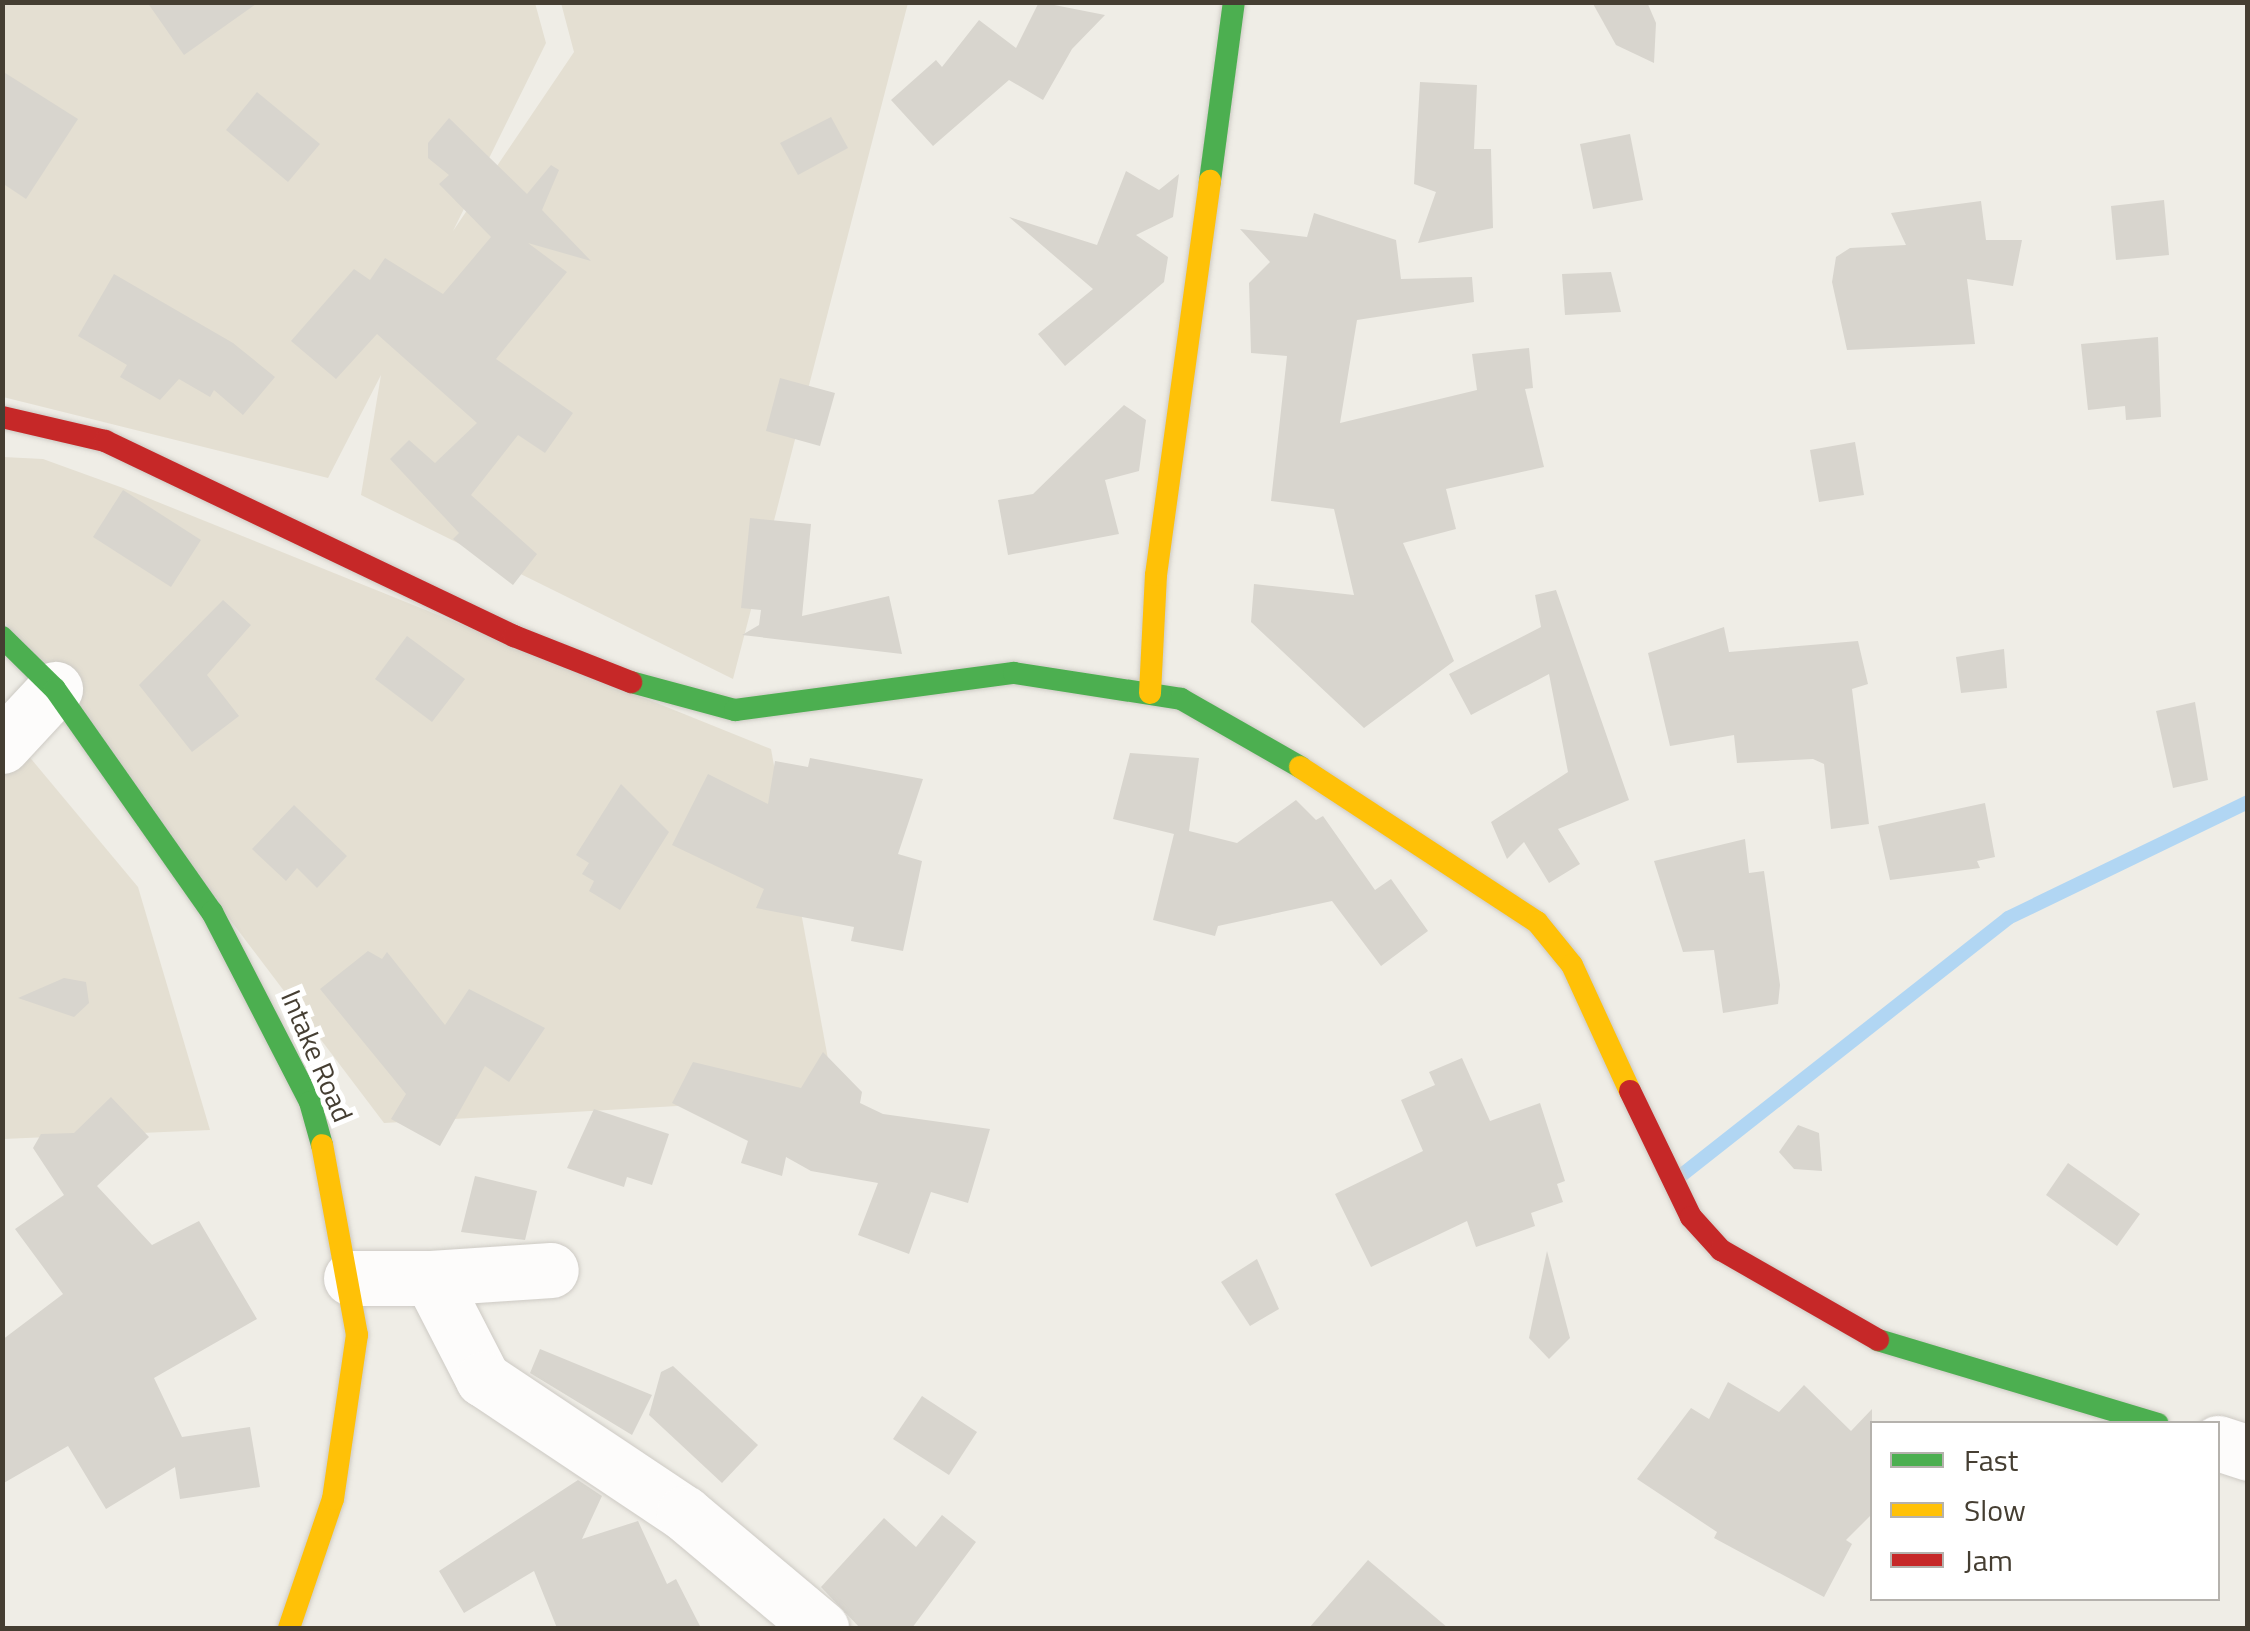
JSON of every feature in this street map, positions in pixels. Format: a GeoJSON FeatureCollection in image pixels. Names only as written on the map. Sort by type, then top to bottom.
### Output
{"type":"FeatureCollection","features":[{"type":"Feature","properties":{"kind":"street"},"geometry":{"type":"LineString","coordinates":[[1150,693],[1156,576],[1234,2]]}},
{"type":"Feature","properties":{"kind":"street"},"geometry":{"type":"LineString","coordinates":[[2,417],[105,441],[514,636],[660,694],[735,710],[1014,672],[1181,699],[1252,736],[1537,922],[1572,966],[1658,1155],[1691,1216],[1720,1250],[1866,1335],[1934,1363],[2147,1421]]}},
{"type":"Feature","properties":{"kind":"street","name":"Intake Road"},"geometry":{"type":"LineString","coordinates":[[2,637],[55,689],[238,953],[310,1102],[351,1278],[351,1402],[333,1499],[288,1628]]}},
{"type":"Feature","properties":{"kind":"street"},"geometry":{"type":"LineString","coordinates":[[2,746],[55,689]]}},
{"type":"Feature","properties":{"kind":"street"},"geometry":{"type":"LineString","coordinates":[[351,1278],[432,1278],[551,1270]]}},
{"type":"Feature","properties":{"kind":"street"},"geometry":{"type":"LineString","coordinates":[[432,1278],[483,1379],[684,1513],[821,1628]]}},
{"type":"Feature","properties":{"kind":"street"},"geometry":{"type":"LineString","coordinates":[[2220,1444],[2248,1453]]}},
{"type":"Feature","properties":{"kind":"shaded area"},"geometry":{"type":"Polygon","coordinates":[[[3,3],[535,3],[546,43],[453,231],[574,52],[561,3],[908,3],[733,679],[361,495],[381,375],[328,478],[3,397],[3,3]]]}},
{"type":"Feature","properties":{"kind":"shaded area"},"geometry":{"type":"Polygon","coordinates":[[[3,457],[43,459],[123,488],[771,749],[835,1097],[384,1123],[3,620],[3,457]]]}},
{"type":"Feature","properties":{"kind":"shaded area"},"geometry":{"type":"Polygon","coordinates":[[[2,724],[138,887],[210,1130],[3,1139],[2,724]]]}},
{"type":"Feature","properties":{"kind":"building"},"geometry":{"type":"Polygon","coordinates":[[[147,2],[259,2],[184,55],[147,2]]]}},
{"type":"Feature","properties":{"kind":"building"},"geometry":{"type":"Polygon","coordinates":[[[1039,2],[1105,15],[1072,49],[1043,100],[1009,80],[933,146],[891,100],[936,60],[942,67],[979,20],[1016,48],[1039,2]]]}},
{"type":"Feature","properties":{"kind":"building"},"geometry":{"type":"Polygon","coordinates":[[[1592,2],[1647,2],[1656,23],[1654,63],[1616,45],[1592,2]]]}},
{"type":"Feature","properties":{"kind":"building"},"geometry":{"type":"Polygon","coordinates":[[[2,71],[78,119],[26,199],[2,183],[2,71]]]}},
{"type":"Feature","properties":{"kind":"building"},"geometry":{"type":"Polygon","coordinates":[[[1420,82],[1477,85],[1474,149],[1491,149],[1493,228],[1418,243],[1436,192],[1414,184],[1420,82]]]}},
{"type":"Feature","properties":{"kind":"building"},"geometry":{"type":"Polygon","coordinates":[[[257,92],[320,144],[288,182],[226,130],[257,92]]]}},
{"type":"Feature","properties":{"kind":"building"},"geometry":{"type":"Polygon","coordinates":[[[831,117],[848,148],[798,175],[780,143],[831,117]]]}},
{"type":"Feature","properties":{"kind":"building"},"geometry":{"type":"Polygon","coordinates":[[[449,118],[527,194],[551,165],[559,170],[542,210],[591,261],[528,243],[567,272],[496,359],[573,413],[545,453],[518,435],[471,495],[537,554],[513,585],[453,539],[459,533],[390,459],[409,440],[435,463],[477,423],[377,334],[336,379],[291,341],[354,269],[370,280],[385,258],[443,294],[491,237],[439,184],[449,175],[428,158],[428,143],[449,118]]]}},
{"type":"Feature","properties":{"kind":"building"},"geometry":{"type":"Polygon","coordinates":[[[1630,134],[1643,200],[1593,209],[1580,144],[1630,134]]]}},
{"type":"Feature","properties":{"kind":"building"},"geometry":{"type":"Polygon","coordinates":[[[1126,171],[1159,190],[1179,174],[1173,217],[1136,235],[1168,257],[1164,282],[1065,366],[1038,334],[1093,289],[1009,217],[1097,245],[1126,171]]]}},
{"type":"Feature","properties":{"kind":"building"},"geometry":{"type":"Polygon","coordinates":[[[2164,200],[2169,255],[2116,260],[2111,206],[2164,200]]]}},
{"type":"Feature","properties":{"kind":"building"},"geometry":{"type":"Polygon","coordinates":[[[1981,201],[1986,240],[2022,240],[2013,286],[1967,279],[1975,344],[1847,350],[1832,282],[1836,257],[1850,248],[1906,245],[1891,213],[1981,201]]]}},
{"type":"Feature","properties":{"kind":"building"},"geometry":{"type":"Polygon","coordinates":[[[1314,213],[1396,240],[1401,279],[1472,277],[1474,302],[1357,320],[1340,423],[1477,390],[1472,354],[1529,348],[1533,388],[1525,389],[1544,467],[1446,489],[1456,529],[1403,543],[1454,661],[1364,728],[1251,622],[1254,584],[1354,595],[1334,509],[1271,501],[1287,356],[1251,353],[1249,283],[1270,262],[1240,229],[1307,237],[1314,213]]]}},
{"type":"Feature","properties":{"kind":"building"},"geometry":{"type":"Polygon","coordinates":[[[1611,272],[1621,312],[1565,315],[1562,274],[1611,272]]]}},
{"type":"Feature","properties":{"kind":"building"},"geometry":{"type":"Polygon","coordinates":[[[114,274],[233,343],[275,377],[243,415],[214,390],[210,397],[179,379],[160,400],[120,377],[127,365],[78,336],[114,274]]]}},
{"type":"Feature","properties":{"kind":"building"},"geometry":{"type":"Polygon","coordinates":[[[2158,337],[2161,417],[2126,420],[2125,406],[2088,410],[2081,344],[2158,337]]]}},
{"type":"Feature","properties":{"kind":"building"},"geometry":{"type":"Polygon","coordinates":[[[780,378],[835,393],[820,446],[766,431],[780,378]]]}},
{"type":"Feature","properties":{"kind":"building"},"geometry":{"type":"Polygon","coordinates":[[[1124,405],[1146,420],[1139,471],[1105,480],[1119,534],[1008,555],[998,500],[1033,494],[1124,405]]]}},
{"type":"Feature","properties":{"kind":"building"},"geometry":{"type":"Polygon","coordinates":[[[1855,442],[1864,495],[1819,502],[1810,450],[1855,442]]]}},
{"type":"Feature","properties":{"kind":"building"},"geometry":{"type":"Polygon","coordinates":[[[123,490],[201,540],[171,587],[93,537],[123,490]]]}},
{"type":"Feature","properties":{"kind":"building"},"geometry":{"type":"Polygon","coordinates":[[[750,518],[811,524],[802,616],[889,596],[902,654],[742,635],[759,625],[761,610],[741,608],[750,518]]]}},
{"type":"Feature","properties":{"kind":"building"},"geometry":{"type":"Polygon","coordinates":[[[1556,590],[1629,800],[1558,829],[1580,864],[1549,883],[1524,842],[1507,859],[1491,822],[1568,772],[1549,674],[1471,715],[1449,674],[1541,627],[1535,595],[1556,590]]]}},
{"type":"Feature","properties":{"kind":"building"},"geometry":{"type":"Polygon","coordinates":[[[223,600],[251,625],[207,675],[239,716],[192,752],[139,685],[223,600]]]}},
{"type":"Feature","properties":{"kind":"building"},"geometry":{"type":"Polygon","coordinates":[[[1724,627],[1729,652],[1858,641],[1868,684],[1852,689],[1869,824],[1831,829],[1824,764],[1813,759],[1737,763],[1734,735],[1670,746],[1648,653],[1724,627]]]}},
{"type":"Feature","properties":{"kind":"building"},"geometry":{"type":"Polygon","coordinates":[[[407,636],[465,679],[432,722],[375,679],[407,636]]]}},
{"type":"Feature","properties":{"kind":"building"},"geometry":{"type":"Polygon","coordinates":[[[2004,649],[2007,688],[1961,693],[1956,657],[2004,649]]]}},
{"type":"Feature","properties":{"kind":"building"},"geometry":{"type":"Polygon","coordinates":[[[2195,702],[2208,780],[2173,788],[2156,711],[2195,702]]]}},
{"type":"Feature","properties":{"kind":"building"},"geometry":{"type":"Polygon","coordinates":[[[1130,753],[1199,758],[1189,831],[1237,843],[1296,800],[1316,820],[1323,816],[1375,890],[1391,879],[1428,931],[1381,966],[1332,901],[1218,926],[1215,936],[1153,920],[1174,834],[1113,819],[1130,753]]]}},
{"type":"Feature","properties":{"kind":"building"},"geometry":{"type":"Polygon","coordinates":[[[810,758],[923,779],[898,854],[922,861],[903,951],[851,941],[854,927],[756,908],[764,889],[672,845],[708,774],[768,804],[775,761],[808,767],[810,758]]]}},
{"type":"Feature","properties":{"kind":"building"},"geometry":{"type":"Polygon","coordinates":[[[621,784],[669,832],[620,910],[589,891],[594,881],[582,874],[589,863],[576,855],[621,784]]]}},
{"type":"Feature","properties":{"kind":"building"},"geometry":{"type":"Polygon","coordinates":[[[1985,803],[1995,857],[1977,861],[1980,868],[1890,880],[1878,826],[1985,803]]]}},
{"type":"Feature","properties":{"kind":"building"},"geometry":{"type":"Polygon","coordinates":[[[294,805],[347,856],[317,888],[297,868],[286,881],[252,849],[294,805]]]}},
{"type":"Feature","properties":{"kind":"building"},"geometry":{"type":"Polygon","coordinates":[[[1745,839],[1749,873],[1764,871],[1780,985],[1778,1004],[1723,1013],[1714,950],[1683,952],[1654,861],[1745,839]]]}},
{"type":"Feature","properties":{"kind":"building"},"geometry":{"type":"Polygon","coordinates":[[[368,951],[382,959],[387,952],[445,1025],[469,989],[545,1028],[509,1082],[485,1066],[440,1146],[391,1119],[406,1094],[320,989],[368,951]]]}},
{"type":"Feature","properties":{"kind":"building"},"geometry":{"type":"Polygon","coordinates":[[[64,978],[86,982],[89,1003],[74,1017],[18,998],[64,978]]]}},
{"type":"Feature","properties":{"kind":"building"},"geometry":{"type":"Polygon","coordinates":[[[823,1052],[862,1092],[860,1103],[883,1114],[990,1129],[968,1203],[931,1192],[909,1254],[858,1235],[878,1183],[811,1171],[786,1157],[782,1176],[741,1163],[748,1141],[672,1103],[693,1062],[801,1088],[823,1052]]]}},
{"type":"Feature","properties":{"kind":"building"},"geometry":{"type":"Polygon","coordinates":[[[1462,1058],[1490,1121],[1540,1103],[1565,1181],[1557,1184],[1563,1202],[1531,1213],[1535,1226],[1476,1247],[1467,1221],[1371,1267],[1335,1194],[1423,1151],[1401,1100],[1435,1085],[1429,1072],[1462,1058]]]}},
{"type":"Feature","properties":{"kind":"building"},"geometry":{"type":"Polygon","coordinates":[[[111,1097],[149,1137],[97,1186],[152,1245],[199,1221],[257,1319],[154,1378],[182,1437],[250,1427],[260,1487],[180,1499],[175,1467],[106,1509],[68,1446],[2,1484],[2,1340],[63,1294],[15,1229],[64,1195],[33,1148],[41,1134],[74,1133],[111,1097]]]}},
{"type":"Feature","properties":{"kind":"building"},"geometry":{"type":"Polygon","coordinates":[[[594,1109],[669,1134],[652,1185],[627,1177],[624,1187],[567,1168],[594,1109]]]}},
{"type":"Feature","properties":{"kind":"building"},"geometry":{"type":"Polygon","coordinates":[[[1798,1125],[1819,1133],[1822,1171],[1794,1169],[1779,1152],[1798,1125]]]}},
{"type":"Feature","properties":{"kind":"building"},"geometry":{"type":"Polygon","coordinates":[[[2068,1163],[2140,1214],[2117,1246],[2046,1195],[2068,1163]]]}},
{"type":"Feature","properties":{"kind":"building"},"geometry":{"type":"Polygon","coordinates":[[[475,1176],[537,1191],[525,1240],[461,1232],[475,1176]]]}},
{"type":"Feature","properties":{"kind":"building"},"geometry":{"type":"Polygon","coordinates":[[[1547,1251],[1570,1338],[1549,1359],[1529,1338],[1547,1251]]]}},
{"type":"Feature","properties":{"kind":"building"},"geometry":{"type":"Polygon","coordinates":[[[1257,1259],[1279,1309],[1250,1326],[1221,1282],[1257,1259]]]}},
{"type":"Feature","properties":{"kind":"building"},"geometry":{"type":"Polygon","coordinates":[[[540,1349],[652,1395],[632,1435],[530,1373],[540,1349]]]}},
{"type":"Feature","properties":{"kind":"building"},"geometry":{"type":"Polygon","coordinates":[[[673,1366],[758,1445],[722,1483],[649,1415],[661,1372],[673,1366]]]}},
{"type":"Feature","properties":{"kind":"building"},"geometry":{"type":"Polygon","coordinates":[[[1728,1382],[1779,1412],[1804,1385],[1851,1431],[1872,1409],[1870,1516],[1846,1540],[1852,1544],[1824,1597],[1714,1538],[1717,1532],[1637,1479],[1691,1408],[1709,1419],[1728,1382]]]}},
{"type":"Feature","properties":{"kind":"building"},"geometry":{"type":"Polygon","coordinates":[[[922,1396],[977,1432],[949,1475],[893,1439],[922,1396]]]}},
{"type":"Feature","properties":{"kind":"building"},"geometry":{"type":"Polygon","coordinates":[[[578,1480],[602,1496],[582,1539],[638,1521],[667,1584],[676,1579],[701,1628],[557,1628],[534,1571],[464,1613],[439,1571],[578,1480]]]}},
{"type":"Feature","properties":{"kind":"building"},"geometry":{"type":"Polygon","coordinates":[[[942,1515],[976,1542],[912,1628],[860,1628],[821,1587],[884,1518],[916,1547],[942,1515]]]}},
{"type":"Feature","properties":{"kind":"building"},"geometry":{"type":"Polygon","coordinates":[[[1368,1560],[1448,1628],[1309,1628],[1368,1560]]]}},
{"type":"Feature","properties":{"kind":"waterway"},"geometry":{"type":"LineString","coordinates":[[1683,1174],[2008,918],[2248,802]]}},
{"type":"Feature","properties":{"kind":"traffic: fast"},"geometry":{"type":"LineString","coordinates":[[1210,181],[1234,2]]}},
{"type":"Feature","properties":{"kind":"traffic: fast"},"geometry":{"type":"LineString","coordinates":[[2,637],[55,689],[212,912],[310,1102],[322,1145]]}},
{"type":"Feature","properties":{"kind":"traffic: fast"},"geometry":{"type":"LineString","coordinates":[[631,682],[735,710],[1014,673],[1181,699],[1300,767]]}},
{"type":"Feature","properties":{"kind":"traffic: fast"},"geometry":{"type":"LineString","coordinates":[[1878,1340],[2148,1421]]}},
{"type":"Feature","properties":{"kind":"traffic: slow"},"geometry":{"type":"LineString","coordinates":[[1150,693],[1156,575],[1210,181]]}},
{"type":"Feature","properties":{"kind":"traffic: slow"},"geometry":{"type":"LineString","coordinates":[[1300,767],[1537,922],[1572,965],[1630,1091]]}},
{"type":"Feature","properties":{"kind":"traffic: slow"},"geometry":{"type":"LineString","coordinates":[[289,1628],[333,1499],[357,1335],[322,1145]]}},
{"type":"Feature","properties":{"kind":"traffic: jam"},"geometry":{"type":"LineString","coordinates":[[2,417],[105,441],[514,636],[631,682]]}},
{"type":"Feature","properties":{"kind":"traffic: jam"},"geometry":{"type":"LineString","coordinates":[[1630,1091],[1691,1217],[1721,1250],[1878,1340]]}}]}
